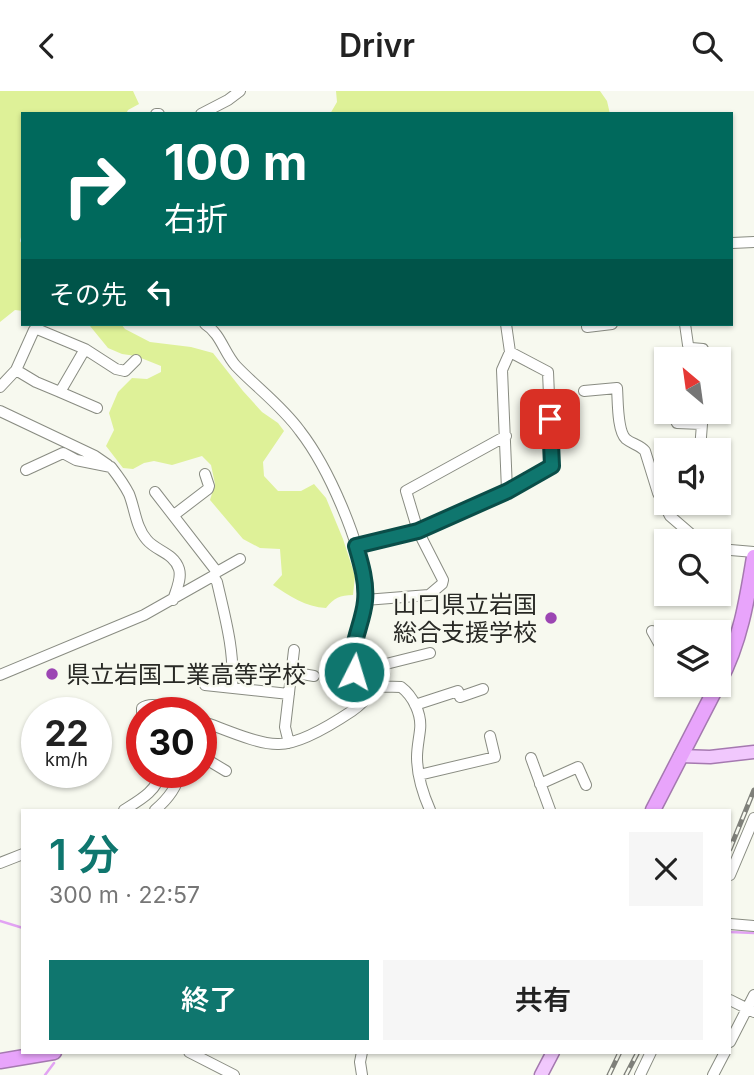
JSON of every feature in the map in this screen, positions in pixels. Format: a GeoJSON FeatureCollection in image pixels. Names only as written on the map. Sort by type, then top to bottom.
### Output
{"type":"FeatureCollection","features":[{"type":"Feature","properties":{"kind":"highway"},"geometry":{"type":"LineString","coordinates":[[731,648],[747,605],[754,555]]}},
{"type":"Feature","properties":{"kind":"highway"},"geometry":{"type":"LineString","coordinates":[[654,809],[710,697]]}},
{"type":"Feature","properties":{"kind":"highway"},"geometry":{"type":"LineString","coordinates":[[0,1061],[42,1054]]}},
{"type":"Feature","properties":{"kind":"main road"},"geometry":{"type":"LineString","coordinates":[[680,756],[710,757],[754,752]]}},
{"type":"Feature","properties":{"kind":"main road"},"geometry":{"type":"LineString","coordinates":[[541,1075],[552,1054]]}},
{"type":"Feature","properties":{"kind":"street"},"geometry":{"type":"LineString","coordinates":[[205,112],[240,91]]}},
{"type":"Feature","properties":{"kind":"street"},"geometry":{"type":"LineString","coordinates":[[733,243],[754,242]]}},
{"type":"Feature","properties":{"kind":"street"},"geometry":{"type":"LineString","coordinates":[[209,326],[217,334],[235,365],[285,412],[307,441],[330,481],[356,546],[366,588],[352,654],[354,672],[359,679],[375,688],[401,687],[408,692],[421,720],[417,758],[424,796],[430,809]]}},
{"type":"Feature","properties":{"kind":"street"},"geometry":{"type":"LineString","coordinates":[[506,326],[510,352],[502,369],[508,491]]}},
{"type":"Feature","properties":{"kind":"street"},"geometry":{"type":"LineString","coordinates":[[685,326],[690,347]]}},
{"type":"Feature","properties":{"kind":"street"},"geometry":{"type":"LineString","coordinates":[[0,387],[16,370],[34,330],[37,329],[85,349],[116,369],[125,371],[136,360]]}},
{"type":"Feature","properties":{"kind":"street"},"geometry":{"type":"LineString","coordinates":[[60,393],[85,349]]}},
{"type":"Feature","properties":{"kind":"street"},"geometry":{"type":"LineString","coordinates":[[356,546],[418,531],[508,491],[552,466],[548,372],[510,352]]}},
{"type":"Feature","properties":{"kind":"street"},"geometry":{"type":"LineString","coordinates":[[16,370],[36,382],[97,408]]}},
{"type":"Feature","properties":{"kind":"street"},"geometry":{"type":"LineString","coordinates":[[584,391],[617,388],[623,434],[626,440],[643,447],[658,493],[674,521],[684,529]]}},
{"type":"Feature","properties":{"kind":"street"},"geometry":{"type":"LineString","coordinates":[[0,411],[95,456],[111,467],[130,496],[145,539],[166,553],[180,570],[173,600]]}},
{"type":"Feature","properties":{"kind":"street"},"geometry":{"type":"LineString","coordinates":[[701,438],[702,424]]}},
{"type":"Feature","properties":{"kind":"street"},"geometry":{"type":"LineString","coordinates":[[365,600],[429,595],[442,584],[443,580],[418,531],[406,491],[506,436]]}},
{"type":"Feature","properties":{"kind":"street"},"geometry":{"type":"LineString","coordinates":[[26,470],[63,453],[76,460],[111,467]]}},
{"type":"Feature","properties":{"kind":"street"},"geometry":{"type":"LineString","coordinates":[[174,515],[208,489],[205,474]]}},
{"type":"Feature","properties":{"kind":"street"},"geometry":{"type":"LineString","coordinates":[[155,492],[215,574],[232,651],[232,688]]}},
{"type":"Feature","properties":{"kind":"street"},"geometry":{"type":"LineString","coordinates":[[731,551],[754,555]]}},
{"type":"Feature","properties":{"kind":"street"},"geometry":{"type":"LineString","coordinates":[[0,675],[113,629],[173,600],[240,558]]}},
{"type":"Feature","properties":{"kind":"street"},"geometry":{"type":"LineString","coordinates":[[652,631],[654,635]]}},
{"type":"Feature","properties":{"kind":"street"},"geometry":{"type":"LineString","coordinates":[[289,743],[285,727],[294,650]]}},
{"type":"Feature","properties":{"kind":"street"},"geometry":{"type":"LineString","coordinates":[[354,672],[430,653]]}},
{"type":"Feature","properties":{"kind":"street"},"geometry":{"type":"LineString","coordinates":[[291,672],[314,676]]}},
{"type":"Feature","properties":{"kind":"street"},"geometry":{"type":"LineString","coordinates":[[205,685],[289,694]]}},
{"type":"Feature","properties":{"kind":"street"},"geometry":{"type":"LineString","coordinates":[[217,726],[257,740],[277,744],[289,743],[354,710],[375,688]]}},
{"type":"Feature","properties":{"kind":"street"},"geometry":{"type":"LineString","coordinates":[[415,705],[458,691],[460,697],[483,689]]}},
{"type":"Feature","properties":{"kind":"street"},"geometry":{"type":"LineString","coordinates":[[419,775],[495,757],[490,736]]}},
{"type":"Feature","properties":{"kind":"street"},"geometry":{"type":"LineString","coordinates":[[531,758],[550,809]]}},
{"type":"Feature","properties":{"kind":"street"},"geometry":{"type":"LineString","coordinates":[[217,766],[226,771]]}},
{"type":"Feature","properties":{"kind":"street"},"geometry":{"type":"LineString","coordinates":[[540,784],[578,767],[586,785]]}},
{"type":"Feature","properties":{"kind":"street"},"geometry":{"type":"LineString","coordinates":[[125,809],[155,788]]}},
{"type":"Feature","properties":{"kind":"street"},"geometry":{"type":"LineString","coordinates":[[156,809],[166,801],[174,788]]}},
{"type":"Feature","properties":{"kind":"street"},"geometry":{"type":"LineString","coordinates":[[731,873],[754,818]]}},
{"type":"Feature","properties":{"kind":"street"},"geometry":{"type":"LineString","coordinates":[[0,863],[21,855]]}},
{"type":"Feature","properties":{"kind":"street"},"geometry":{"type":"LineString","coordinates":[[731,925],[754,926]]}},
{"type":"Feature","properties":{"kind":"street"},"geometry":{"type":"LineString","coordinates":[[731,1040],[750,1011],[754,995]]}},
{"type":"Feature","properties":{"kind":"street"},"geometry":{"type":"LineString","coordinates":[[731,1001],[750,1011]]}},
{"type":"Feature","properties":{"kind":"street"},"geometry":{"type":"LineString","coordinates":[[193,1054],[234,1075]]}},
{"type":"Feature","properties":{"kind":"street"},"geometry":{"type":"LineString","coordinates":[[362,1054],[362,1075]]}},
{"type":"Feature","properties":{"kind":"street"},"geometry":{"type":"LineString","coordinates":[[640,1075],[650,1054]]}},
{"type":"Feature","properties":{"kind":"street"},"geometry":{"type":"LineString","coordinates":[[713,1075],[723,1054]]}},
{"type":"Feature","properties":{"kind":"green space"},"geometry":{"type":"Polygon","coordinates":[[[0,91],[133,91],[139,104],[127,112],[21,112],[21,311],[15,310],[0,322],[0,91]]]}},
{"type":"Feature","properties":{"kind":"green space"},"geometry":{"type":"Polygon","coordinates":[[[336,91],[600,91],[607,101],[610,112],[331,112],[337,102],[336,91]]]}},
{"type":"Feature","properties":{"kind":"green space"},"geometry":{"type":"Polygon","coordinates":[[[90,326],[123,326],[150,342],[191,347],[213,353],[262,412],[278,423],[284,431],[263,462],[264,476],[278,491],[301,491],[314,484],[326,498],[355,576],[353,595],[338,598],[326,608],[298,600],[273,585],[282,575],[280,549],[260,548],[243,539],[210,500],[215,484],[211,465],[202,456],[172,465],[154,461],[133,469],[123,468],[106,446],[114,430],[109,413],[118,392],[132,378],[147,379],[161,372],[161,366],[108,348],[90,326]]]}},
{"type":"Feature","properties":{"kind":"waterway"},"geometry":{"type":"LineString","coordinates":[[0,921],[21,927]]}},
{"type":"Feature","properties":{"kind":"waterway"},"geometry":{"type":"LineString","coordinates":[[731,932],[754,933]]}},
{"type":"Feature","properties":{"kind":"waterway"},"geometry":{"type":"LineString","coordinates":[[45,1075],[54,1063]]}},
{"type":"Feature","properties":{"kind":"railway"},"geometry":{"type":"LineString","coordinates":[[731,847],[754,790]]}},
{"type":"Feature","properties":{"kind":"railway"},"geometry":{"type":"LineString","coordinates":[[609,1075],[619,1054]]}},
{"type":"Feature","properties":{"kind":"railway"},"geometry":{"type":"LineString","coordinates":[[626,1075],[637,1054]]}},
{"type":"Feature","properties":{"kind":"place","name":"山口県立岩国 総合支援学校"},"geometry":{"type":"Point","coordinates":[551,618]}},
{"type":"Feature","properties":{"kind":"place","name":"県立岩国工業高等学校"},"geometry":{"type":"Point","coordinates":[52,674]}},
{"type":"Feature","properties":{"kind":"route"},"geometry":{"type":"LineString","coordinates":[[354,672],[352,654],[363,613],[366,588],[356,546],[418,531],[508,491],[552,466],[550,419]]}}]}
